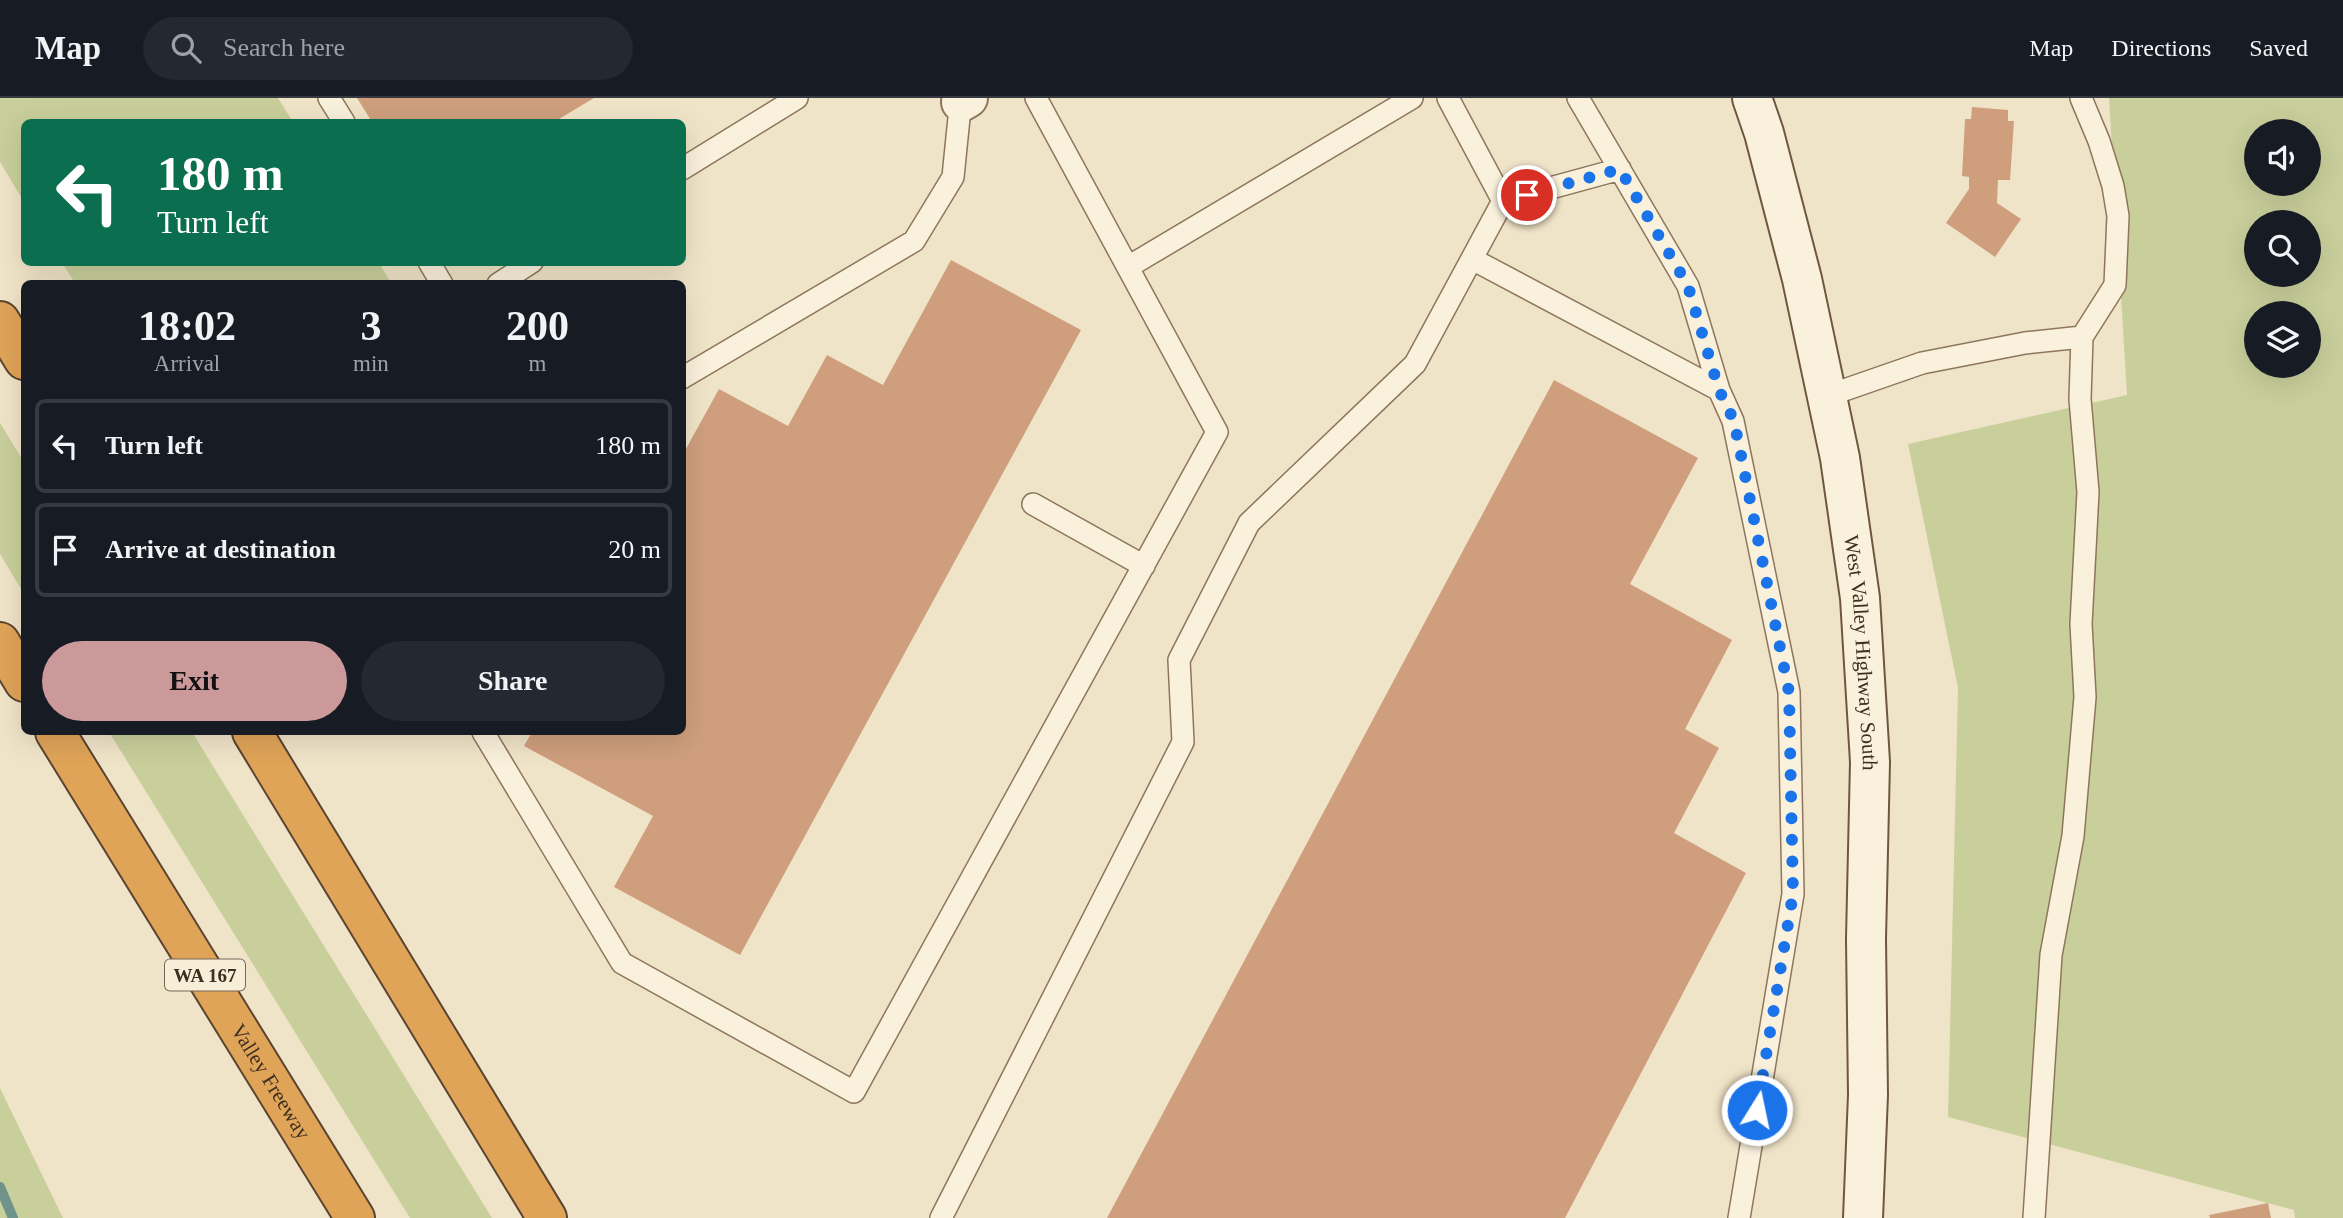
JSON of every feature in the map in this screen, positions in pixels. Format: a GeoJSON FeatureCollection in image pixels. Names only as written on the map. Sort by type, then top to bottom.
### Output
{"type":"FeatureCollection","features":[{"type":"Feature","properties":{"kind":"highway"},"geometry":{"type":"LineString","coordinates":[[0,321],[21,355]]}},
{"type":"Feature","properties":{"kind":"highway"},"geometry":{"type":"LineString","coordinates":[[0,642],[21,677]]}},
{"type":"Feature","properties":{"kind":"highway","name":"Valley Freeway"},"geometry":{"type":"LineString","coordinates":[[57,735],[355,1218]]}},
{"type":"Feature","properties":{"kind":"highway"},"geometry":{"type":"LineString","coordinates":[[254,735],[547,1218]]}},
{"type":"Feature","properties":{"kind":"main road","name":"West Valley Highway South"},"geometry":{"type":"LineString","coordinates":[[1752,98],[1764,132],[1802,279],[1840,458],[1860,597],[1870,762],[1866,939],[1868,1095],[1863,1218]]}},
{"type":"Feature","properties":{"kind":"lane"},"geometry":{"type":"LineString","coordinates":[[329,98],[342,119]]}},
{"type":"Feature","properties":{"kind":"lane"},"geometry":{"type":"LineString","coordinates":[[686,167],[797,98]]}},
{"type":"Feature","properties":{"kind":"lane"},"geometry":{"type":"LineString","coordinates":[[484,735],[622,963],[854,1091],[1217,432],[1036,98]]}},
{"type":"Feature","properties":{"kind":"lane"},"geometry":{"type":"LineString","coordinates":[[1128,267],[1412,98]]}},
{"type":"Feature","properties":{"kind":"lane"},"geometry":{"type":"LineString","coordinates":[[1448,98],[1503,201]]}},
{"type":"Feature","properties":{"kind":"lane"},"geometry":{"type":"LineString","coordinates":[[1578,98],[1688,286],[1719,390],[1734,421],[1789,692],[1793,894],[1739,1218]]}},
{"type":"Feature","properties":{"kind":"lane"},"geometry":{"type":"LineString","coordinates":[[2034,1218],[2051,955],[2073,836],[2085,697],[2081,624],[2088,492],[2080,399],[2082,337],[2115,285],[2118,216],[2113,186],[2081,98]]}},
{"type":"Feature","properties":{"kind":"lane"},"geometry":{"type":"LineString","coordinates":[[686,376],[914,241],[953,177],[961,99]]}},
{"type":"Feature","properties":{"kind":"lane"},"geometry":{"type":"LineString","coordinates":[[941,1218],[1183,742],[1179,660],[1249,523],[1415,364],[1503,201],[1620,169]]}},
{"type":"Feature","properties":{"kind":"lane"},"geometry":{"type":"LineString","coordinates":[[1472,259],[1719,390]]}},
{"type":"Feature","properties":{"kind":"lane"},"geometry":{"type":"LineString","coordinates":[[504,280],[526,266]]}},
{"type":"Feature","properties":{"kind":"lane"},"geometry":{"type":"LineString","coordinates":[[1827,396],[1922,363],[2025,343],[2082,337]]}},
{"type":"Feature","properties":{"kind":"lane"},"geometry":{"type":"LineString","coordinates":[[1033,504],[1144,566]]}},
{"type":"Feature","properties":{"kind":"green space"},"geometry":{"type":"Polygon","coordinates":[[[0,98],[278,98],[291,119],[21,119],[21,197],[0,162],[0,98]]]}},
{"type":"Feature","properties":{"kind":"green space"},"geometry":{"type":"Polygon","coordinates":[[[2109,98],[2343,98],[2343,1218],[2295,1218],[2294,1210],[1948,1117],[1958,688],[1908,444],[2127,395],[2109,98]]]}},
{"type":"Feature","properties":{"kind":"green space"},"geometry":{"type":"Polygon","coordinates":[[[64,266],[381,266],[389,280],[73,280],[64,266]]]}},
{"type":"Feature","properties":{"kind":"green space"},"geometry":{"type":"Polygon","coordinates":[[[0,423],[21,457],[21,589],[0,554],[0,423]]]}},
{"type":"Feature","properties":{"kind":"green space"},"geometry":{"type":"Polygon","coordinates":[[[111,735],[194,735],[492,1218],[410,1218],[111,735]]]}},
{"type":"Feature","properties":{"kind":"green space"},"geometry":{"type":"Polygon","coordinates":[[[0,1088],[63,1218],[0,1218],[0,1088]]]}},
{"type":"Feature","properties":{"kind":"building"},"geometry":{"type":"Polygon","coordinates":[[[357,98],[594,98],[559,119],[370,119],[357,98]]]}},
{"type":"Feature","properties":{"kind":"building"},"geometry":{"type":"Polygon","coordinates":[[[1972,107],[2008,110],[2008,121],[2014,121],[2010,180],[1998,180],[1997,203],[2021,219],[1995,257],[1946,223],[1969,189],[1969,177],[1962,176],[1965,119],[1971,119],[1972,107]]]}},
{"type":"Feature","properties":{"kind":"building"},"geometry":{"type":"Polygon","coordinates":[[[951,260],[1081,330],[740,955],[614,887],[653,816],[524,746],[530,735],[686,735],[686,449],[719,389],[788,426],[827,355],[883,385],[951,260]]]}},
{"type":"Feature","properties":{"kind":"building"},"geometry":{"type":"Polygon","coordinates":[[[1554,380],[1698,458],[1630,584],[1732,640],[1685,729],[1719,748],[1674,833],[1746,873],[1565,1218],[1107,1218],[1554,380]]]}},
{"type":"Feature","properties":{"kind":"building"},"geometry":{"type":"Polygon","coordinates":[[[2268,1203],[2271,1218],[2210,1218],[2209,1215],[2268,1203]]]}},
{"type":"Feature","properties":{"kind":"waterway"},"geometry":{"type":"LineString","coordinates":[[0,1187],[13,1218]]}},
{"type":"Feature","properties":{"kind":"route"},"geometry":{"type":"LineString","coordinates":[[1527,195],[1620,169],[1688,286],[1719,390],[1734,421],[1789,692],[1793,894],[1757,1110]]}}]}
